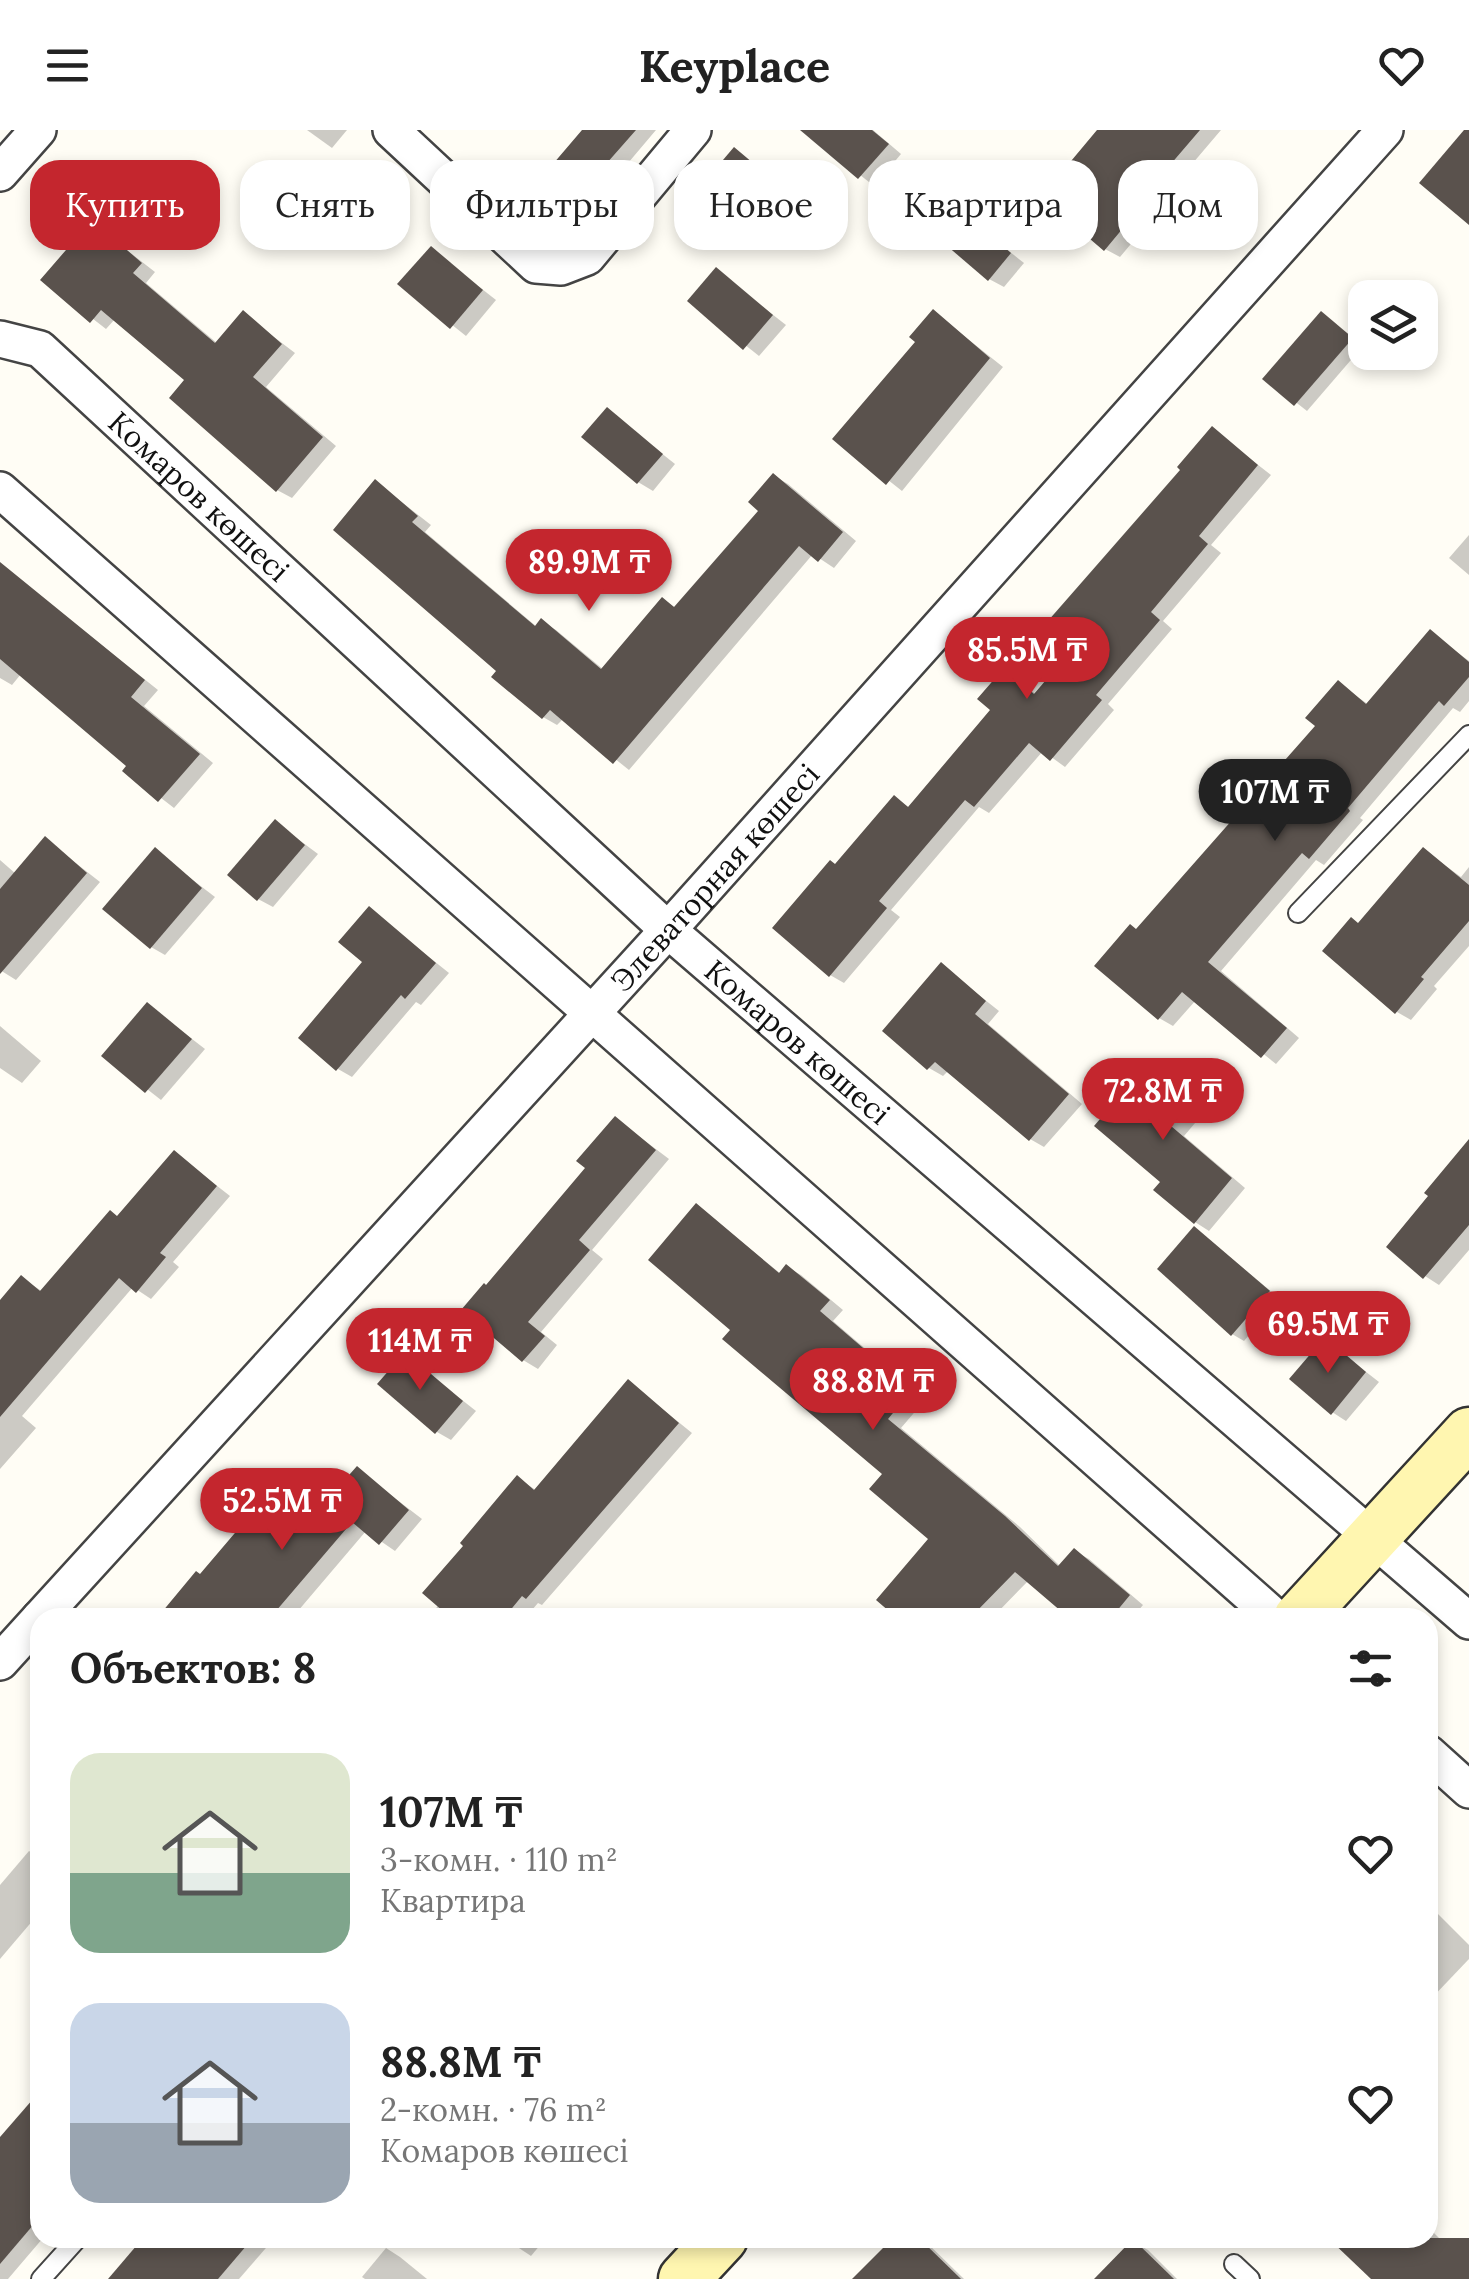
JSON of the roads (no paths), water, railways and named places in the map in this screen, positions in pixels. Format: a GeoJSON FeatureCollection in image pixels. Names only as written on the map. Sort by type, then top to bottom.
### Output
{"type":"FeatureCollection","features":[{"type":"Feature","properties":{"kind":"main road"},"geometry":{"type":"LineString","coordinates":[[1308,1608],[1469,1433]]}},
{"type":"Feature","properties":{"kind":"main road"},"geometry":{"type":"LineString","coordinates":[[684,2279],[713,2248]]}},
{"type":"Feature","properties":{"kind":"street"},"geometry":{"type":"LineString","coordinates":[[0,174],[38,130]]}},
{"type":"Feature","properties":{"kind":"street"},"geometry":{"type":"LineString","coordinates":[[391,130],[536,265],[561,267],[587,257],[692,130]]}},
{"type":"Feature","properties":{"kind":"street","name":"Элеваторная көшесі"},"geometry":{"type":"LineString","coordinates":[[49,1608],[668,930],[1385,130]]}},
{"type":"Feature","properties":{"kind":"street","name":"Комаров көшесі"},"geometry":{"type":"LineString","coordinates":[[0,339],[40,348],[668,930],[1469,1621]]}},
{"type":"Feature","properties":{"kind":"street"},"geometry":{"type":"LineString","coordinates":[[0,490],[1265,1608]]}},
{"type":"Feature","properties":{"kind":"street","name":"Элеваторная көшесі"},"geometry":{"type":"LineString","coordinates":[[0,1662],[30,1629]]}},
{"type":"Feature","properties":{"kind":"street"},"geometry":{"type":"LineString","coordinates":[[1438,1762],[1469,1790]]}},
{"type":"Feature","properties":{"kind":"lane"},"geometry":{"type":"LineString","coordinates":[[1298,913],[1469,735]]}},
{"type":"Feature","properties":{"kind":"lane"},"geometry":{"type":"LineString","coordinates":[[42,2279],[69,2248]]}},
{"type":"Feature","properties":{"kind":"lane"},"geometry":{"type":"LineString","coordinates":[[1234,2264],[1250,2279]]}}]}
